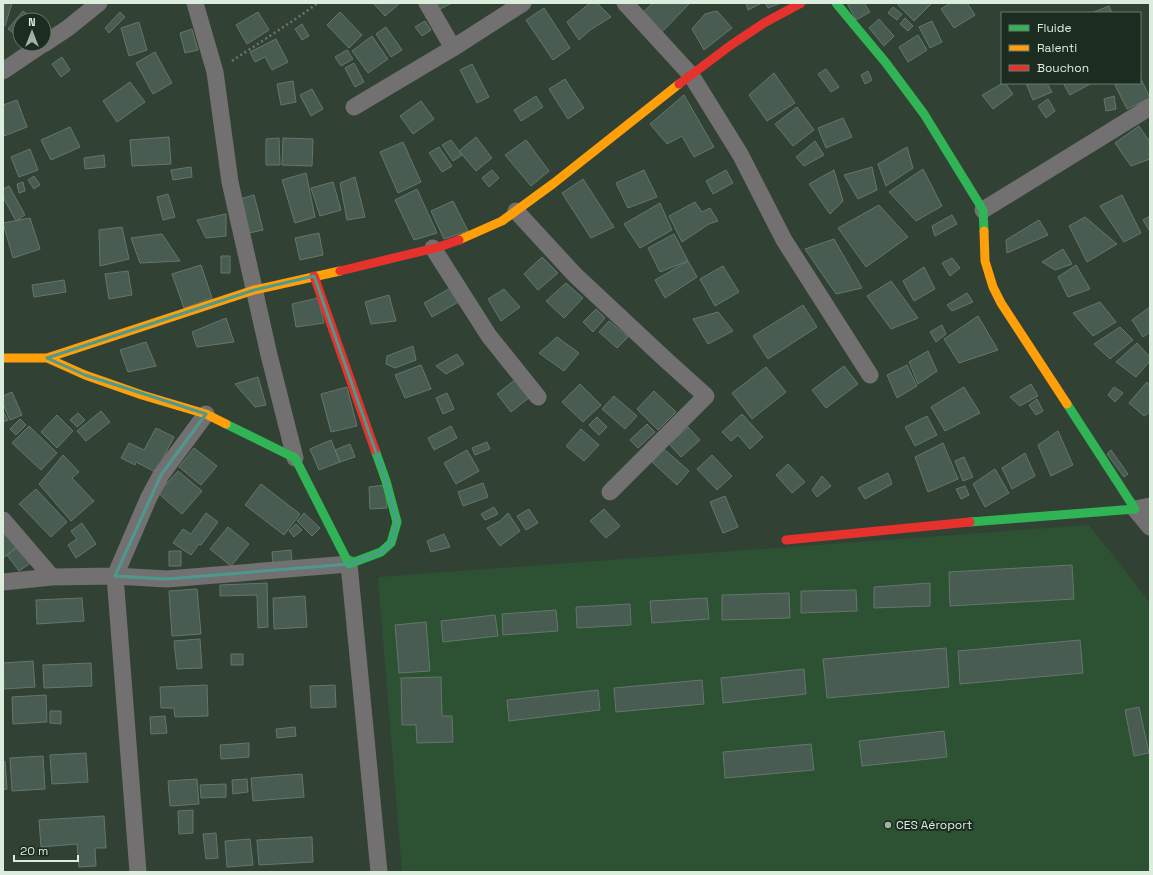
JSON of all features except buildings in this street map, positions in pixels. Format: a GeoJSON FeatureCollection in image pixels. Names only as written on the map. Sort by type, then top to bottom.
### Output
{"type":"FeatureCollection","features":[{"type":"Feature","properties":{"kind":"street"},"geometry":{"type":"LineString","coordinates":[[52,39],[99,3]]}},
{"type":"Feature","properties":{"kind":"street"},"geometry":{"type":"LineString","coordinates":[[195,3],[215,72],[230,182],[271,363],[295,458],[349,564],[379,872]]}},
{"type":"Feature","properties":{"kind":"street"},"geometry":{"type":"LineString","coordinates":[[427,3],[453,48]]}},
{"type":"Feature","properties":{"kind":"street"},"geometry":{"type":"LineString","coordinates":[[354,107],[453,48],[523,3]]}},
{"type":"Feature","properties":{"kind":"street"},"geometry":{"type":"LineString","coordinates":[[625,3],[691,75],[740,154],[784,240],[870,375]]}},
{"type":"Feature","properties":{"kind":"street"},"geometry":{"type":"LineString","coordinates":[[3,358],[47,358],[254,290],[433,248],[470,236],[502,222],[691,75],[764,23],[801,3]]}},
{"type":"Feature","properties":{"kind":"street"},"geometry":{"type":"LineString","coordinates":[[836,3],[886,63],[924,114],[983,210],[985,261],[993,287],[1001,303],[1143,507],[1150,527]]}},
{"type":"Feature","properties":{"kind":"street"},"geometry":{"type":"LineString","coordinates":[[3,71],[32,52]]}},
{"type":"Feature","properties":{"kind":"street"},"geometry":{"type":"LineString","coordinates":[[983,210],[1150,107]]}},
{"type":"Feature","properties":{"kind":"street"},"geometry":{"type":"LineString","coordinates":[[516,210],[575,275],[706,396],[610,492]]}},
{"type":"Feature","properties":{"kind":"street"},"geometry":{"type":"LineString","coordinates":[[433,248],[489,336],[538,397]]}},
{"type":"Feature","properties":{"kind":"street"},"geometry":{"type":"LineString","coordinates":[[3,582],[52,578],[115,576],[166,579],[349,564],[382,552],[391,543],[397,522],[386,481],[314,276]]}},
{"type":"Feature","properties":{"kind":"street"},"geometry":{"type":"LineString","coordinates":[[47,358],[85,375],[206,414],[295,458]]}},
{"type":"Feature","properties":{"kind":"street"},"geometry":{"type":"LineString","coordinates":[[138,872],[115,576],[149,497],[161,475],[206,414]]}},
{"type":"Feature","properties":{"kind":"street"},"geometry":{"type":"LineString","coordinates":[[786,540],[1143,507]]}},
{"type":"Feature","properties":{"kind":"street"},"geometry":{"type":"LineString","coordinates":[[3,520],[52,578]]}},
{"type":"Feature","properties":{"kind":"path"},"geometry":{"type":"LineString","coordinates":[[215,72],[318,3]]}},
{"type":"Feature","properties":{"kind":"highlighted area"},"geometry":{"type":"Polygon","coordinates":[[[314,276],[386,481],[397,522],[391,543],[381,552],[349,564],[167,579],[115,576],[161,475],[206,414],[85,375],[47,358],[254,290],[314,276]]]}},
{"type":"Feature","properties":{"kind":"shaded area"},"geometry":{"type":"Polygon","coordinates":[[[1089,525],[1150,603],[1150,872],[402,872],[378,577],[1089,525]]]}},
{"type":"Feature","properties":{"kind":"traffic: fast"},"geometry":{"type":"LineString","coordinates":[[836,3],[886,63],[924,114],[983,210],[984,231]]}},
{"type":"Feature","properties":{"kind":"traffic: fast"},"geometry":{"type":"LineString","coordinates":[[970,522],[1135,509],[1067,404]]}},
{"type":"Feature","properties":{"kind":"traffic: fast"},"geometry":{"type":"LineString","coordinates":[[226,424],[295,458],[349,564],[381,552],[391,543],[397,522],[386,481],[375,450]]}},
{"type":"Feature","properties":{"kind":"traffic: slow"},"geometry":{"type":"LineString","coordinates":[[459,240],[502,221],[554,183],[679,84]]}},
{"type":"Feature","properties":{"kind":"traffic: slow"},"geometry":{"type":"LineString","coordinates":[[984,231],[985,261],[993,287],[1001,303],[1067,404]]}},
{"type":"Feature","properties":{"kind":"traffic: slow"},"geometry":{"type":"LineString","coordinates":[[47,358],[254,290],[340,271]]}},
{"type":"Feature","properties":{"kind":"traffic: slow"},"geometry":{"type":"LineString","coordinates":[[3,358],[47,358],[85,375],[142,395],[206,414],[226,424]]}},
{"type":"Feature","properties":{"kind":"traffic: jam"},"geometry":{"type":"LineString","coordinates":[[679,84],[731,45],[764,23],[801,3]]}},
{"type":"Feature","properties":{"kind":"traffic: jam"},"geometry":{"type":"LineString","coordinates":[[340,271],[439,247],[459,240]]}},
{"type":"Feature","properties":{"kind":"traffic: jam"},"geometry":{"type":"LineString","coordinates":[[314,276],[375,450]]}},
{"type":"Feature","properties":{"kind":"traffic: jam"},"geometry":{"type":"LineString","coordinates":[[786,540],[970,522]]}},
{"type":"Feature","properties":{"kind":"place","name":"CES Aéroport"},"geometry":{"type":"Point","coordinates":[888,825]}}]}
